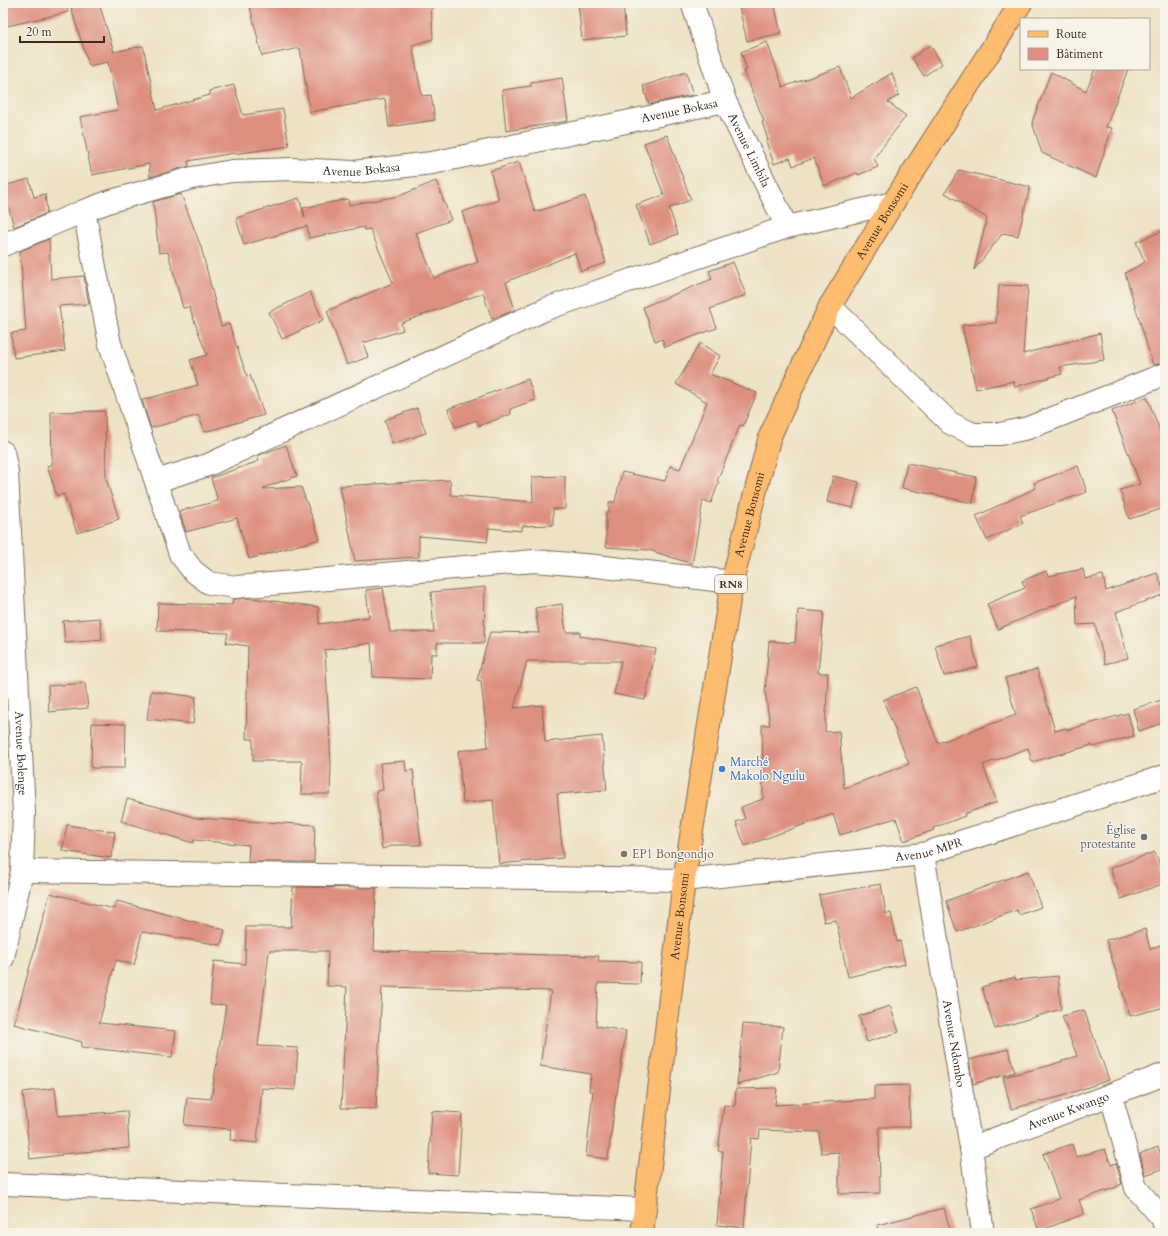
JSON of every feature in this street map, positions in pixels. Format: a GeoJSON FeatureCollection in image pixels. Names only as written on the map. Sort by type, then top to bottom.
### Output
{"type":"FeatureCollection","features":[{"type":"Feature","properties":{"kind":"main road","name":"Avenue Bonsomi"},"geometry":{"type":"LineString","coordinates":[[642,1233],[684,880],[732,582],[770,436],[830,306],[893,203],[1021,3]]}},
{"type":"Feature","properties":{"kind":"street","name":"Avenue Limbila"},"geometry":{"type":"LineString","coordinates":[[692,3],[725,101],[787,227]]}},
{"type":"Feature","properties":{"kind":"street","name":"Avenue Bokasa"},"geometry":{"type":"LineString","coordinates":[[3,246],[111,201],[192,178],[232,171],[292,169],[354,172],[432,163],[725,101]]}},
{"type":"Feature","properties":{"kind":"street"},"geometry":{"type":"LineString","coordinates":[[156,481],[208,465],[546,309],[787,227],[893,203]]}},
{"type":"Feature","properties":{"kind":"street"},"geometry":{"type":"LineString","coordinates":[[84,211],[110,344],[180,554],[193,572],[209,583],[236,587],[534,561],[596,566],[732,582]]}},
{"type":"Feature","properties":{"kind":"street"},"geometry":{"type":"LineString","coordinates":[[830,306],[950,423],[972,434],[1000,434],[1028,428],[1165,374]]}},
{"type":"Feature","properties":{"kind":"street","name":"Avenue Bolenge"},"geometry":{"type":"LineString","coordinates":[[3,452],[7,472],[24,813],[22,871],[3,958]]}},
{"type":"Feature","properties":{"kind":"street","name":"Avenue MPR"},"geometry":{"type":"LineString","coordinates":[[22,871],[684,880],[923,854],[1165,776]]}},
{"type":"Feature","properties":{"kind":"street","name":"Avenue Ndombo"},"geometry":{"type":"LineString","coordinates":[[923,854],[971,1148],[983,1233]]}},
{"type":"Feature","properties":{"kind":"street","name":"Avenue Kwango"},"geometry":{"type":"LineString","coordinates":[[971,1148],[1165,1074]]}},
{"type":"Feature","properties":{"kind":"street"},"geometry":{"type":"LineString","coordinates":[[1111,1095],[1136,1188],[1162,1218],[1165,1226]]}},
{"type":"Feature","properties":{"kind":"street"},"geometry":{"type":"LineString","coordinates":[[3,1184],[645,1209]]}},
{"type":"Feature","properties":{"kind":"building"},"geometry":{"type":"Polygon","coordinates":[[[3,3],[66,3],[68,12],[3,27],[3,3]]]}},
{"type":"Feature","properties":{"kind":"building"},"geometry":{"type":"Polygon","coordinates":[[[89,3],[99,3],[114,52],[143,46],[157,110],[210,95],[209,91],[234,85],[243,115],[283,109],[289,146],[188,161],[189,166],[150,177],[149,164],[92,175],[80,117],[118,110],[108,62],[89,66],[71,8],[89,3]]]}},
{"type":"Feature","properties":{"kind":"building"},"geometry":{"type":"Polygon","coordinates":[[[249,3],[431,3],[433,39],[412,45],[422,96],[431,95],[435,120],[389,127],[385,99],[310,112],[300,48],[262,56],[249,3]]]}},
{"type":"Feature","properties":{"kind":"building"},"geometry":{"type":"Polygon","coordinates":[[[578,3],[623,3],[626,36],[582,40],[578,3]]]}},
{"type":"Feature","properties":{"kind":"building"},"geometry":{"type":"Polygon","coordinates":[[[738,3],[774,3],[781,33],[747,41],[738,3]]]}},
{"type":"Feature","properties":{"kind":"building"},"geometry":{"type":"Polygon","coordinates":[[[767,42],[783,87],[840,67],[851,98],[892,73],[899,95],[888,102],[906,116],[874,158],[878,167],[858,175],[857,173],[824,186],[814,158],[793,166],[790,158],[774,164],[766,141],[768,140],[762,122],[764,121],[744,71],[747,70],[741,52],[767,42]]]}},
{"type":"Feature","properties":{"kind":"building"},"geometry":{"type":"Polygon","coordinates":[[[930,45],[942,64],[924,76],[912,58],[930,45]]]}},
{"type":"Feature","properties":{"kind":"building"},"geometry":{"type":"Polygon","coordinates":[[[1095,70],[1128,70],[1106,127],[1112,128],[1096,178],[1042,153],[1032,122],[1051,72],[1086,91],[1095,70]]]}},
{"type":"Feature","properties":{"kind":"building"},"geometry":{"type":"Polygon","coordinates":[[[686,72],[693,95],[649,104],[643,86],[686,72]]]}},
{"type":"Feature","properties":{"kind":"building"},"geometry":{"type":"Polygon","coordinates":[[[562,78],[568,121],[506,131],[502,90],[531,86],[531,83],[562,78]]]}},
{"type":"Feature","properties":{"kind":"building"},"geometry":{"type":"Polygon","coordinates":[[[667,135],[691,200],[669,208],[678,234],[650,244],[636,205],[664,195],[644,143],[667,135]]]}},
{"type":"Feature","properties":{"kind":"building"},"geometry":{"type":"Polygon","coordinates":[[[519,162],[535,212],[585,196],[606,263],[581,271],[575,253],[506,282],[515,310],[492,319],[483,293],[401,323],[403,330],[363,343],[368,357],[347,365],[327,311],[393,283],[370,229],[364,230],[364,227],[309,238],[307,226],[244,245],[236,218],[299,198],[305,218],[303,208],[348,199],[349,205],[399,196],[436,181],[451,220],[416,233],[434,278],[478,262],[462,212],[499,200],[490,171],[519,162]]]}},
{"type":"Feature","properties":{"kind":"building"},"geometry":{"type":"Polygon","coordinates":[[[959,170],[1030,187],[1018,236],[1003,233],[974,270],[987,218],[945,193],[959,170]]]}},
{"type":"Feature","properties":{"kind":"building"},"geometry":{"type":"Polygon","coordinates":[[[29,179],[34,197],[45,194],[47,213],[14,227],[3,186],[29,179]]]}},
{"type":"Feature","properties":{"kind":"building"},"geometry":{"type":"Polygon","coordinates":[[[181,194],[201,247],[221,326],[229,324],[247,376],[250,375],[264,415],[204,432],[199,415],[151,428],[142,400],[198,385],[190,360],[207,355],[189,307],[183,308],[168,252],[159,253],[153,202],[181,194]]]}},
{"type":"Feature","properties":{"kind":"building"},"geometry":{"type":"Polygon","coordinates":[[[1165,230],[1165,362],[1153,365],[1125,273],[1145,262],[1136,242],[1165,230]]]}},
{"type":"Feature","properties":{"kind":"building"},"geometry":{"type":"Polygon","coordinates":[[[49,239],[51,279],[84,276],[89,304],[59,306],[65,351],[14,358],[11,333],[26,331],[20,251],[49,239]]]}},
{"type":"Feature","properties":{"kind":"building"},"geometry":{"type":"Polygon","coordinates":[[[733,262],[746,295],[710,309],[717,328],[665,347],[662,339],[655,341],[643,307],[712,279],[709,271],[733,262]]]}},
{"type":"Feature","properties":{"kind":"building"},"geometry":{"type":"Polygon","coordinates":[[[999,285],[1028,286],[1023,354],[1100,333],[1104,360],[1060,367],[1062,374],[1015,387],[1014,381],[976,389],[962,325],[996,323],[999,285]]]}},
{"type":"Feature","properties":{"kind":"building"},"geometry":{"type":"Polygon","coordinates":[[[310,292],[323,320],[282,339],[269,312],[310,292]]]}},
{"type":"Feature","properties":{"kind":"building"},"geometry":{"type":"Polygon","coordinates":[[[700,343],[720,356],[710,374],[757,393],[743,426],[740,425],[717,481],[719,482],[711,503],[703,500],[692,564],[649,550],[606,547],[606,513],[609,512],[609,502],[615,502],[622,472],[665,481],[670,466],[680,469],[707,402],[676,384],[700,343]]]}},
{"type":"Feature","properties":{"kind":"building"},"geometry":{"type":"Polygon","coordinates":[[[528,379],[535,400],[510,409],[511,414],[479,426],[477,420],[455,427],[448,409],[528,379]]]}},
{"type":"Feature","properties":{"kind":"building"},"geometry":{"type":"Polygon","coordinates":[[[1147,397],[1165,444],[1165,508],[1129,519],[1120,490],[1140,484],[1112,411],[1147,397]]]}},
{"type":"Feature","properties":{"kind":"building"},"geometry":{"type":"Polygon","coordinates":[[[417,408],[426,433],[392,444],[385,420],[417,408]]]}},
{"type":"Feature","properties":{"kind":"building"},"geometry":{"type":"Polygon","coordinates":[[[105,411],[106,479],[119,519],[77,533],[64,494],[57,496],[47,466],[52,465],[51,412],[105,411]]]}},
{"type":"Feature","properties":{"kind":"building"},"geometry":{"type":"Polygon","coordinates":[[[286,445],[297,476],[263,488],[301,487],[320,539],[249,559],[237,518],[186,532],[179,511],[218,501],[211,478],[259,461],[257,456],[286,445]]]}},
{"type":"Feature","properties":{"kind":"building"},"geometry":{"type":"Polygon","coordinates":[[[907,463],[976,477],[973,503],[902,488],[907,463]]]}},
{"type":"Feature","properties":{"kind":"building"},"geometry":{"type":"Polygon","coordinates":[[[1078,466],[1087,492],[1020,516],[1023,523],[987,540],[976,516],[1036,488],[1034,483],[1078,466]]]}},
{"type":"Feature","properties":{"kind":"building"},"geometry":{"type":"Polygon","coordinates":[[[565,476],[565,509],[553,509],[553,525],[522,526],[522,531],[489,528],[487,542],[419,536],[419,557],[355,561],[340,486],[450,480],[451,495],[533,502],[532,477],[565,476]]]}},
{"type":"Feature","properties":{"kind":"building"},"geometry":{"type":"Polygon","coordinates":[[[833,476],[859,482],[853,508],[827,502],[833,476]]]}},
{"type":"Feature","properties":{"kind":"building"},"geometry":{"type":"Polygon","coordinates":[[[1083,569],[1085,579],[1103,575],[1106,591],[1157,573],[1165,594],[1116,612],[1128,658],[1105,664],[1095,624],[1077,625],[1076,596],[998,629],[987,604],[1025,588],[1022,581],[1046,571],[1048,576],[1083,569]]]}},
{"type":"Feature","properties":{"kind":"building"},"geometry":{"type":"Polygon","coordinates":[[[485,587],[484,643],[437,643],[437,654],[431,654],[430,679],[373,677],[371,643],[325,650],[331,764],[330,794],[301,794],[302,761],[253,761],[253,739],[246,739],[248,646],[226,643],[228,633],[157,631],[158,603],[232,605],[233,599],[251,598],[318,607],[319,624],[369,617],[366,590],[383,588],[390,632],[434,632],[431,592],[485,587]]]}},
{"type":"Feature","properties":{"kind":"building"},"geometry":{"type":"Polygon","coordinates":[[[562,604],[566,632],[580,632],[580,636],[656,649],[645,700],[614,694],[621,661],[527,661],[514,708],[542,705],[545,742],[602,736],[607,790],[557,794],[563,858],[499,864],[493,800],[463,803],[458,751],[488,747],[481,681],[477,680],[490,632],[539,633],[535,608],[562,604]]]}},
{"type":"Feature","properties":{"kind":"building"},"geometry":{"type":"Polygon","coordinates":[[[798,610],[824,612],[818,673],[828,673],[825,732],[839,731],[844,788],[909,764],[883,700],[916,687],[938,743],[1016,715],[1005,678],[1037,669],[1055,731],[1067,728],[1067,730],[1128,713],[1134,736],[1093,747],[1092,745],[1032,762],[1028,748],[983,765],[997,802],[964,814],[965,816],[933,828],[934,830],[904,841],[896,818],[840,835],[833,814],[745,846],[736,822],[745,819],[741,807],[763,799],[762,725],[770,725],[765,692],[769,641],[795,643],[798,610]]]}},
{"type":"Feature","properties":{"kind":"building"},"geometry":{"type":"Polygon","coordinates":[[[100,618],[102,640],[65,643],[63,621],[100,618]]]}},
{"type":"Feature","properties":{"kind":"building"},"geometry":{"type":"Polygon","coordinates":[[[970,636],[978,667],[944,676],[935,645],[970,636]]]}},
{"type":"Feature","properties":{"kind":"building"},"geometry":{"type":"Polygon","coordinates":[[[85,683],[88,708],[49,712],[48,686],[85,683]]]}},
{"type":"Feature","properties":{"kind":"building"},"geometry":{"type":"Polygon","coordinates":[[[151,691],[196,697],[193,724],[147,719],[151,691]]]}},
{"type":"Feature","properties":{"kind":"building"},"geometry":{"type":"Polygon","coordinates":[[[1165,699],[1165,722],[1139,731],[1133,709],[1165,699]]]}},
{"type":"Feature","properties":{"kind":"building"},"geometry":{"type":"Polygon","coordinates":[[[92,723],[126,724],[125,768],[91,768],[92,723]]]}},
{"type":"Feature","properties":{"kind":"building"},"geometry":{"type":"Polygon","coordinates":[[[405,761],[406,771],[413,770],[421,845],[395,845],[382,849],[376,791],[383,790],[380,763],[405,761]]]}},
{"type":"Feature","properties":{"kind":"building"},"geometry":{"type":"Polygon","coordinates":[[[127,799],[196,818],[315,825],[314,862],[248,862],[249,845],[194,840],[193,843],[121,821],[127,799]]]}},
{"type":"Feature","properties":{"kind":"building"},"geometry":{"type":"Polygon","coordinates":[[[67,825],[115,832],[111,858],[62,851],[67,825]]]}},
{"type":"Feature","properties":{"kind":"building"},"geometry":{"type":"Polygon","coordinates":[[[1155,852],[1165,879],[1165,883],[1121,899],[1110,868],[1155,852]]]}},
{"type":"Feature","properties":{"kind":"building"},"geometry":{"type":"Polygon","coordinates":[[[1028,871],[1041,907],[1019,915],[1017,910],[957,932],[946,901],[1028,871]]]}},
{"type":"Feature","properties":{"kind":"building"},"geometry":{"type":"Polygon","coordinates":[[[881,884],[886,914],[891,913],[897,942],[900,941],[905,964],[848,977],[836,920],[824,922],[819,895],[881,884]]]}},
{"type":"Feature","properties":{"kind":"building"},"geometry":{"type":"Polygon","coordinates":[[[293,887],[376,888],[374,951],[599,956],[598,961],[641,962],[640,984],[598,983],[596,1026],[626,1031],[608,1159],[586,1156],[593,1091],[589,1091],[591,1074],[540,1066],[551,991],[382,987],[376,1109],[341,1108],[347,987],[327,986],[328,951],[269,951],[258,1046],[298,1048],[295,1090],[262,1088],[257,1143],[230,1140],[231,1129],[184,1125],[187,1097],[211,1099],[226,1005],[210,1004],[214,961],[245,964],[246,927],[291,927],[293,887]]]}},
{"type":"Feature","properties":{"kind":"building"},"geometry":{"type":"Polygon","coordinates":[[[50,893],[114,909],[117,901],[225,930],[221,945],[142,932],[134,965],[116,960],[99,1023],[176,1031],[172,1057],[81,1047],[82,1042],[14,1024],[50,893]]]}},
{"type":"Feature","properties":{"kind":"building"},"geometry":{"type":"Polygon","coordinates":[[[1145,929],[1150,949],[1165,943],[1165,1007],[1130,1016],[1106,940],[1145,929]]]}},
{"type":"Feature","properties":{"kind":"building"},"geometry":{"type":"Polygon","coordinates":[[[1058,976],[1061,1009],[995,1029],[982,987],[1015,977],[1016,980],[1058,976]]]}},
{"type":"Feature","properties":{"kind":"building"},"geometry":{"type":"Polygon","coordinates":[[[890,1006],[899,1032],[867,1042],[859,1016],[890,1006]]]}},
{"type":"Feature","properties":{"kind":"building"},"geometry":{"type":"Polygon","coordinates":[[[1084,1010],[1109,1080],[1059,1097],[1011,1109],[1003,1077],[1048,1066],[1077,1056],[1062,1016],[1084,1010]]]}},
{"type":"Feature","properties":{"kind":"building"},"geometry":{"type":"Polygon","coordinates":[[[743,1024],[783,1027],[778,1072],[737,1085],[743,1024]]]}},
{"type":"Feature","properties":{"kind":"building"},"geometry":{"type":"Polygon","coordinates":[[[1008,1049],[1015,1072],[973,1084],[969,1060],[1008,1049]]]}},
{"type":"Feature","properties":{"kind":"building"},"geometry":{"type":"Polygon","coordinates":[[[909,1085],[910,1127],[879,1127],[880,1193],[839,1194],[839,1152],[821,1153],[819,1132],[760,1130],[759,1139],[751,1138],[744,1228],[717,1225],[723,1151],[718,1151],[724,1105],[735,1106],[736,1089],[777,1088],[775,1105],[874,1099],[874,1086],[909,1085]]]}},
{"type":"Feature","properties":{"kind":"building"},"geometry":{"type":"Polygon","coordinates":[[[55,1088],[58,1116],[127,1111],[129,1148],[61,1154],[62,1155],[30,1159],[23,1092],[55,1088]]]}},
{"type":"Feature","properties":{"kind":"building"},"geometry":{"type":"Polygon","coordinates":[[[432,1111],[462,1113],[458,1175],[428,1173],[432,1111]]]}},
{"type":"Feature","properties":{"kind":"building"},"geometry":{"type":"Polygon","coordinates":[[[1072,1144],[1076,1157],[1105,1149],[1111,1165],[1116,1163],[1122,1184],[1079,1200],[1084,1214],[1039,1231],[1031,1209],[1059,1199],[1043,1154],[1072,1144]]]}},
{"type":"Feature","properties":{"kind":"building"},"geometry":{"type":"Polygon","coordinates":[[[1158,1147],[1165,1168],[1145,1175],[1140,1154],[1158,1147]]]}},
{"type":"Feature","properties":{"kind":"building"},"geometry":{"type":"Polygon","coordinates":[[[944,1208],[951,1233],[878,1233],[877,1225],[944,1208]]]}},
{"type":"Feature","properties":{"kind":"place","name":"Marché Makolo Ngulu"},"geometry":{"type":"Point","coordinates":[722,769]}},
{"type":"Feature","properties":{"kind":"place","name":"Église protestante"},"geometry":{"type":"Point","coordinates":[1144,837]}},
{"type":"Feature","properties":{"kind":"place","name":"EP1 Bongondjo"},"geometry":{"type":"Point","coordinates":[624,854]}}]}
